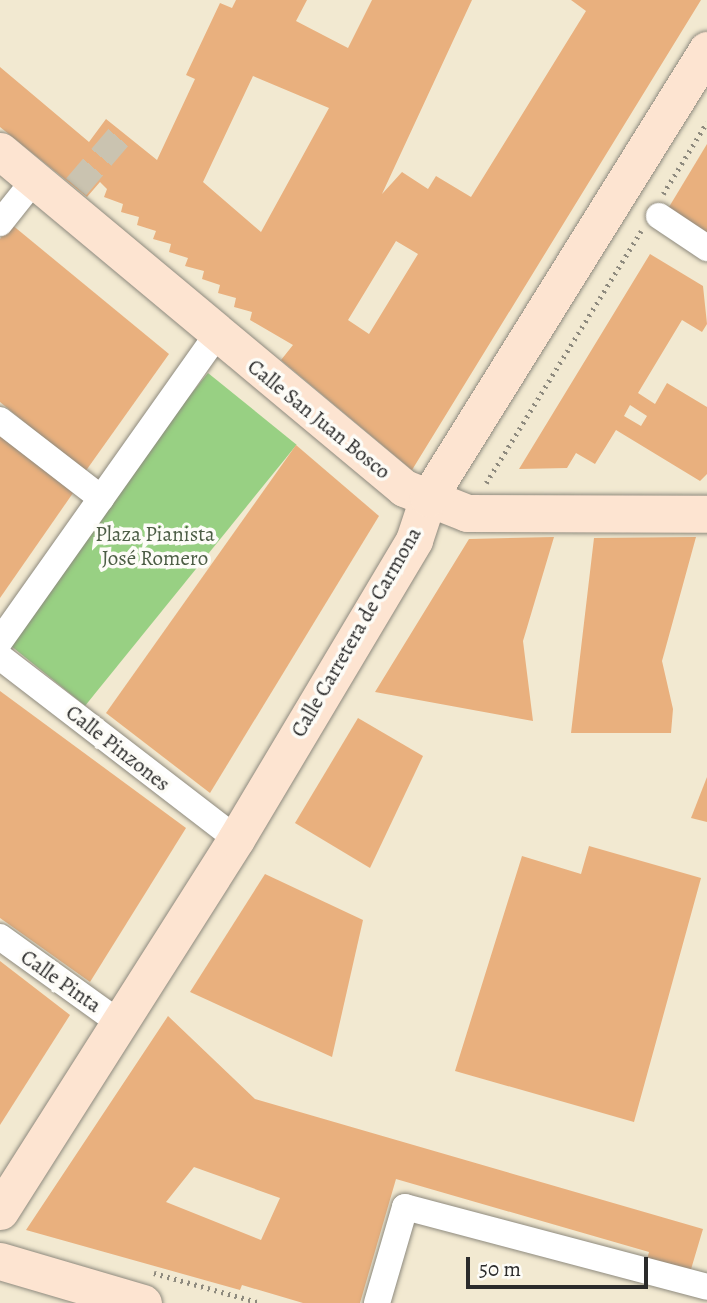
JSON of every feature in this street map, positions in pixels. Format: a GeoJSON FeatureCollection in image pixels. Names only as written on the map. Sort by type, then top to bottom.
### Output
{"type":"FeatureCollection","features":[{"type":"Feature","properties":{"kind":"main road","name":"Calle Carretera de Carmona"},"geometry":{"type":"LineString","coordinates":[[0,1211],[236,839],[414,540],[428,498],[707,50]]}},
{"type":"Feature","properties":{"kind":"main road","name":"Calle San Juan Bosco"},"geometry":{"type":"LineString","coordinates":[[0,151],[35,179],[69,195],[216,336],[404,488],[467,513],[707,514]]}},
{"type":"Feature","properties":{"kind":"main road"},"geometry":{"type":"LineString","coordinates":[[0,1261],[143,1303]]}},
{"type":"Feature","properties":{"kind":"street"},"geometry":{"type":"LineString","coordinates":[[0,223],[35,179]]}},
{"type":"Feature","properties":{"kind":"street"},"geometry":{"type":"LineString","coordinates":[[655,213],[707,248]]}},
{"type":"Feature","properties":{"kind":"street"},"geometry":{"type":"LineString","coordinates":[[0,641],[216,336]]}},
{"type":"Feature","properties":{"kind":"street"},"geometry":{"type":"LineString","coordinates":[[0,420],[101,498]]}},
{"type":"Feature","properties":{"kind":"street","name":"Calle Pinzones"},"geometry":{"type":"LineString","coordinates":[[0,657],[236,839]]}},
{"type":"Feature","properties":{"kind":"street","name":"Calle Pinta"},"geometry":{"type":"LineString","coordinates":[[0,937],[121,1024]]}},
{"type":"Feature","properties":{"kind":"street"},"geometry":{"type":"LineString","coordinates":[[377,1303],[405,1207],[707,1287]]}},
{"type":"Feature","properties":{"kind":"path"},"geometry":{"type":"LineString","coordinates":[[480,493],[655,213],[707,122]]}},
{"type":"Feature","properties":{"kind":"green space","name":"Plaza Pianista José Romero"},"geometry":{"type":"Polygon","coordinates":[[[208,373],[297,445],[85,706],[0,637],[0,630],[208,373]]]}},
{"type":"Feature","properties":{"kind":"building"},"geometry":{"type":"Polygon","coordinates":[[[236,0],[307,0],[296,21],[348,48],[372,0],[472,0],[382,194],[402,172],[428,189],[436,176],[471,197],[586,11],[571,0],[701,0],[412,470],[281,360],[293,345],[250,320],[252,312],[234,307],[236,298],[218,293],[220,285],[202,279],[204,271],[185,266],[188,258],[169,252],[171,244],[153,239],[156,231],[137,225],[139,217],[121,212],[123,204],[104,197],[107,189],[100,182],[87,197],[0,127],[0,67],[89,142],[106,119],[157,160],[195,79],[186,75],[220,3],[232,8],[236,0]],[[253,76],[203,182],[261,232],[329,108],[253,76]],[[396,241],[348,320],[369,334],[418,254],[396,241]]]}},
{"type":"Feature","properties":{"kind":"building"},"geometry":{"type":"Polygon","coordinates":[[[707,144],[707,240],[666,212],[707,144]]]}},
{"type":"Feature","properties":{"kind":"building"},"geometry":{"type":"Polygon","coordinates":[[[11,224],[169,354],[85,472],[0,402],[0,239],[11,224]]]}},
{"type":"Feature","properties":{"kind":"building"},"geometry":{"type":"Polygon","coordinates":[[[650,254],[703,286],[707,324],[702,332],[682,320],[638,393],[655,404],[667,383],[707,407],[707,474],[700,481],[616,430],[595,464],[576,453],[567,468],[519,469],[650,254]],[[630,405],[624,416],[641,426],[647,416],[630,405]]]}},
{"type":"Feature","properties":{"kind":"building"},"geometry":{"type":"Polygon","coordinates":[[[0,434],[73,493],[0,598],[0,434]]]}},
{"type":"Feature","properties":{"kind":"building"},"geometry":{"type":"Polygon","coordinates":[[[296,445],[379,516],[210,793],[106,713],[296,445]]]}},
{"type":"Feature","properties":{"kind":"building"},"geometry":{"type":"Polygon","coordinates":[[[554,537],[523,641],[533,721],[375,692],[469,539],[554,537]]]}},
{"type":"Feature","properties":{"kind":"building"},"geometry":{"type":"Polygon","coordinates":[[[696,537],[662,661],[673,709],[671,733],[571,733],[594,538],[696,537]]]}},
{"type":"Feature","properties":{"kind":"building"},"geometry":{"type":"Polygon","coordinates":[[[0,691],[186,828],[90,982],[0,918],[0,691]]]}},
{"type":"Feature","properties":{"kind":"building"},"geometry":{"type":"Polygon","coordinates":[[[358,718],[423,756],[370,868],[295,823],[358,718]]]}},
{"type":"Feature","properties":{"kind":"building"},"geometry":{"type":"Polygon","coordinates":[[[707,777],[707,822],[691,818],[707,777]]]}},
{"type":"Feature","properties":{"kind":"building"},"geometry":{"type":"Polygon","coordinates":[[[589,846],[701,878],[634,1122],[455,1071],[522,856],[581,874],[589,846]]]}},
{"type":"Feature","properties":{"kind":"building"},"geometry":{"type":"Polygon","coordinates":[[[265,874],[363,920],[332,1057],[190,992],[265,874]]]}},
{"type":"Feature","properties":{"kind":"building"},"geometry":{"type":"Polygon","coordinates":[[[0,961],[70,1015],[0,1125],[0,961]]]}},
{"type":"Feature","properties":{"kind":"building"},"geometry":{"type":"Polygon","coordinates":[[[168,1016],[255,1099],[703,1229],[689,1276],[646,1263],[649,1252],[396,1179],[360,1303],[303,1303],[242,1285],[240,1290],[26,1230],[168,1016]],[[194,1167],[166,1202],[261,1240],[280,1198],[194,1167]]]}},
{"type":"Feature","properties":{"kind":"tunnel"},"geometry":{"type":"LineString","coordinates":[[76,187],[123,132]]}}]}
